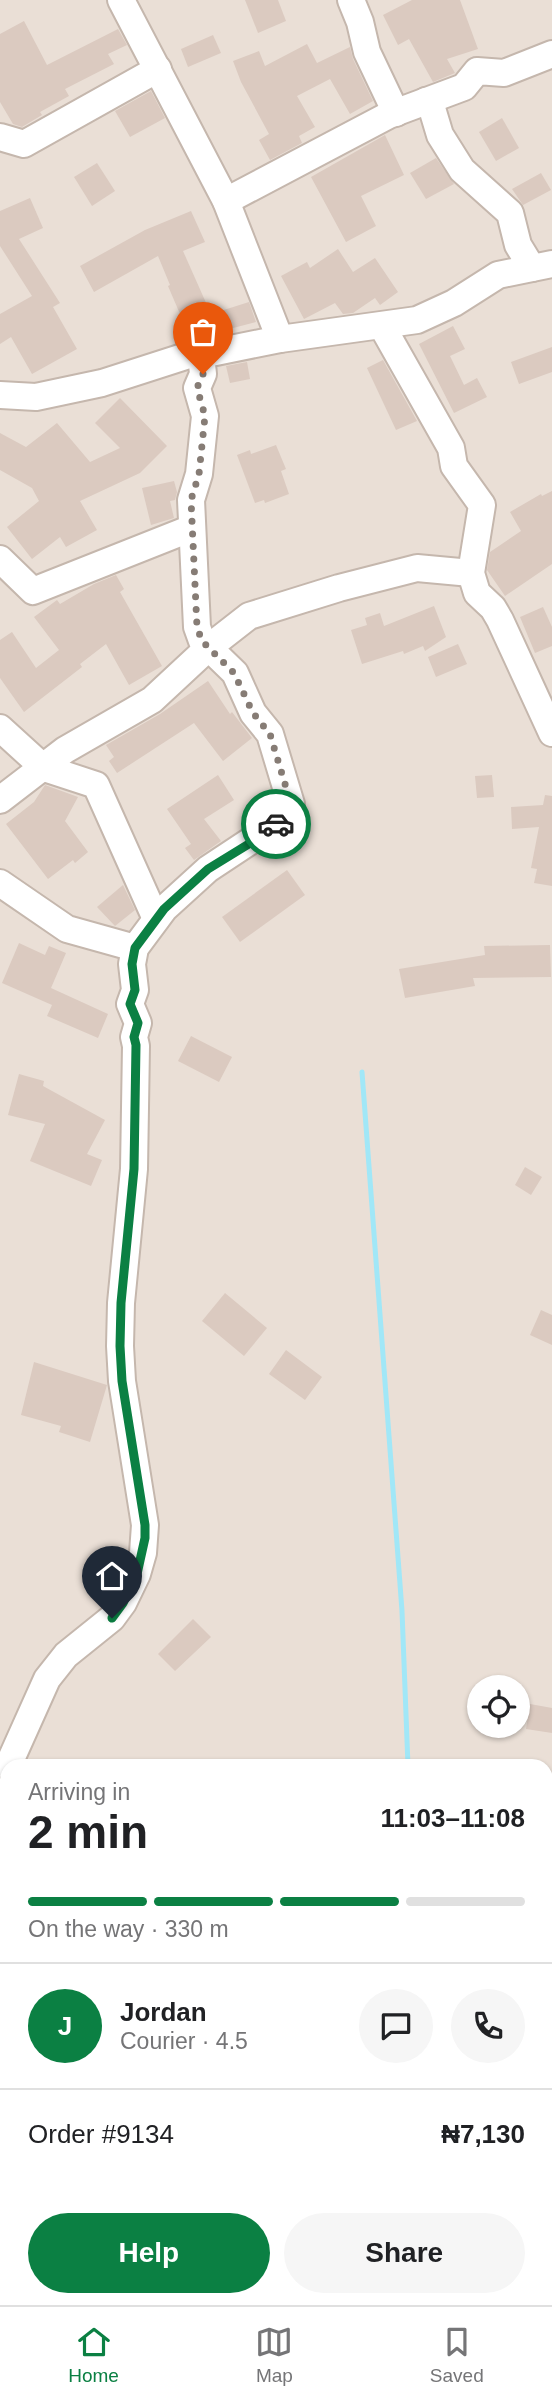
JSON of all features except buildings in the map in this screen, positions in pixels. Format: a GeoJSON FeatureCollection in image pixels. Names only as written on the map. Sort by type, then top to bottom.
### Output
{"type":"FeatureCollection","features":[{"type":"Feature","properties":{"kind":"street"},"geometry":{"type":"LineString","coordinates":[[121,0],[226,201],[280,340]]}},
{"type":"Feature","properties":{"kind":"street"},"geometry":{"type":"LineString","coordinates":[[351,0],[360,22],[367,52],[396,113]]}},
{"type":"Feature","properties":{"kind":"street"},"geometry":{"type":"LineString","coordinates":[[226,201],[396,113],[464,88],[477,71],[504,73],[552,54]]}},
{"type":"Feature","properties":{"kind":"street"},"geometry":{"type":"LineString","coordinates":[[0,137],[24,144],[158,69]]}},
{"type":"Feature","properties":{"kind":"street"},"geometry":{"type":"LineString","coordinates":[[426,101],[431,104],[440,135],[462,170],[510,213],[517,245],[542,266]]}},
{"type":"Feature","properties":{"kind":"street"},"geometry":{"type":"LineString","coordinates":[[1,405],[89,386],[189,355],[417,320],[432,315],[498,275],[542,266]]}},
{"type":"Feature","properties":{"kind":"street"},"geometry":{"type":"LineString","coordinates":[[382,326],[451,448],[454,466],[482,505],[471,573],[477,593],[493,608],[542,681],[552,733]]}},
{"type":"Feature","properties":{"kind":"street"},"geometry":{"type":"LineString","coordinates":[[10,1759],[47,1679],[66,1656],[112,1618],[123,1603],[137,1574],[143,1553],[145,1525],[122,1381],[120,1346],[121,1303],[134,1169],[134,1037],[138,1023],[130,1004],[135,990],[132,964],[135,948],[164,909],[208,869],[279,822],[291,804],[270,734],[253,713],[234,673],[221,657],[202,641],[196,616],[191,500],[199,474],[205,416],[197,388],[203,374],[201,355]]}},
{"type":"Feature","properties":{"kind":"street"},"geometry":{"type":"LineString","coordinates":[[0,559],[33,590],[192,528]]}},
{"type":"Feature","properties":{"kind":"street"},"geometry":{"type":"LineString","coordinates":[[0,800],[65,750],[152,700],[208,648],[249,616],[417,568],[471,573]]}},
{"type":"Feature","properties":{"kind":"street"},"geometry":{"type":"LineString","coordinates":[[0,728],[44,768],[96,785],[156,919]]}},
{"type":"Feature","properties":{"kind":"street"},"geometry":{"type":"LineString","coordinates":[[0,883],[67,929],[135,948]]}},
{"type":"Feature","properties":{"kind":"shaded area"},"geometry":{"type":"Polygon","coordinates":[[[0,0],[552,0],[552,1759],[0,1759],[0,0]]]}},
{"type":"Feature","properties":{"kind":"waterway"},"geometry":{"type":"LineString","coordinates":[[362,1072],[402,1611],[408,1759]]}},
{"type":"Feature","properties":{"kind":"way so far"},"geometry":{"type":"LineString","coordinates":[[203,374],[197,388],[205,416],[199,474],[191,500],[197,627],[202,641],[221,657],[234,673],[253,713],[270,734],[291,804],[276,824]]}},
{"type":"Feature","properties":{"kind":"route"},"geometry":{"type":"LineString","coordinates":[[112,1618],[123,1603],[137,1574],[143,1553],[145,1525],[122,1381],[120,1346],[121,1303],[134,1169],[134,1037],[138,1023],[130,1004],[135,990],[132,964],[135,948],[164,909],[197,878],[276,824]]}}]}
